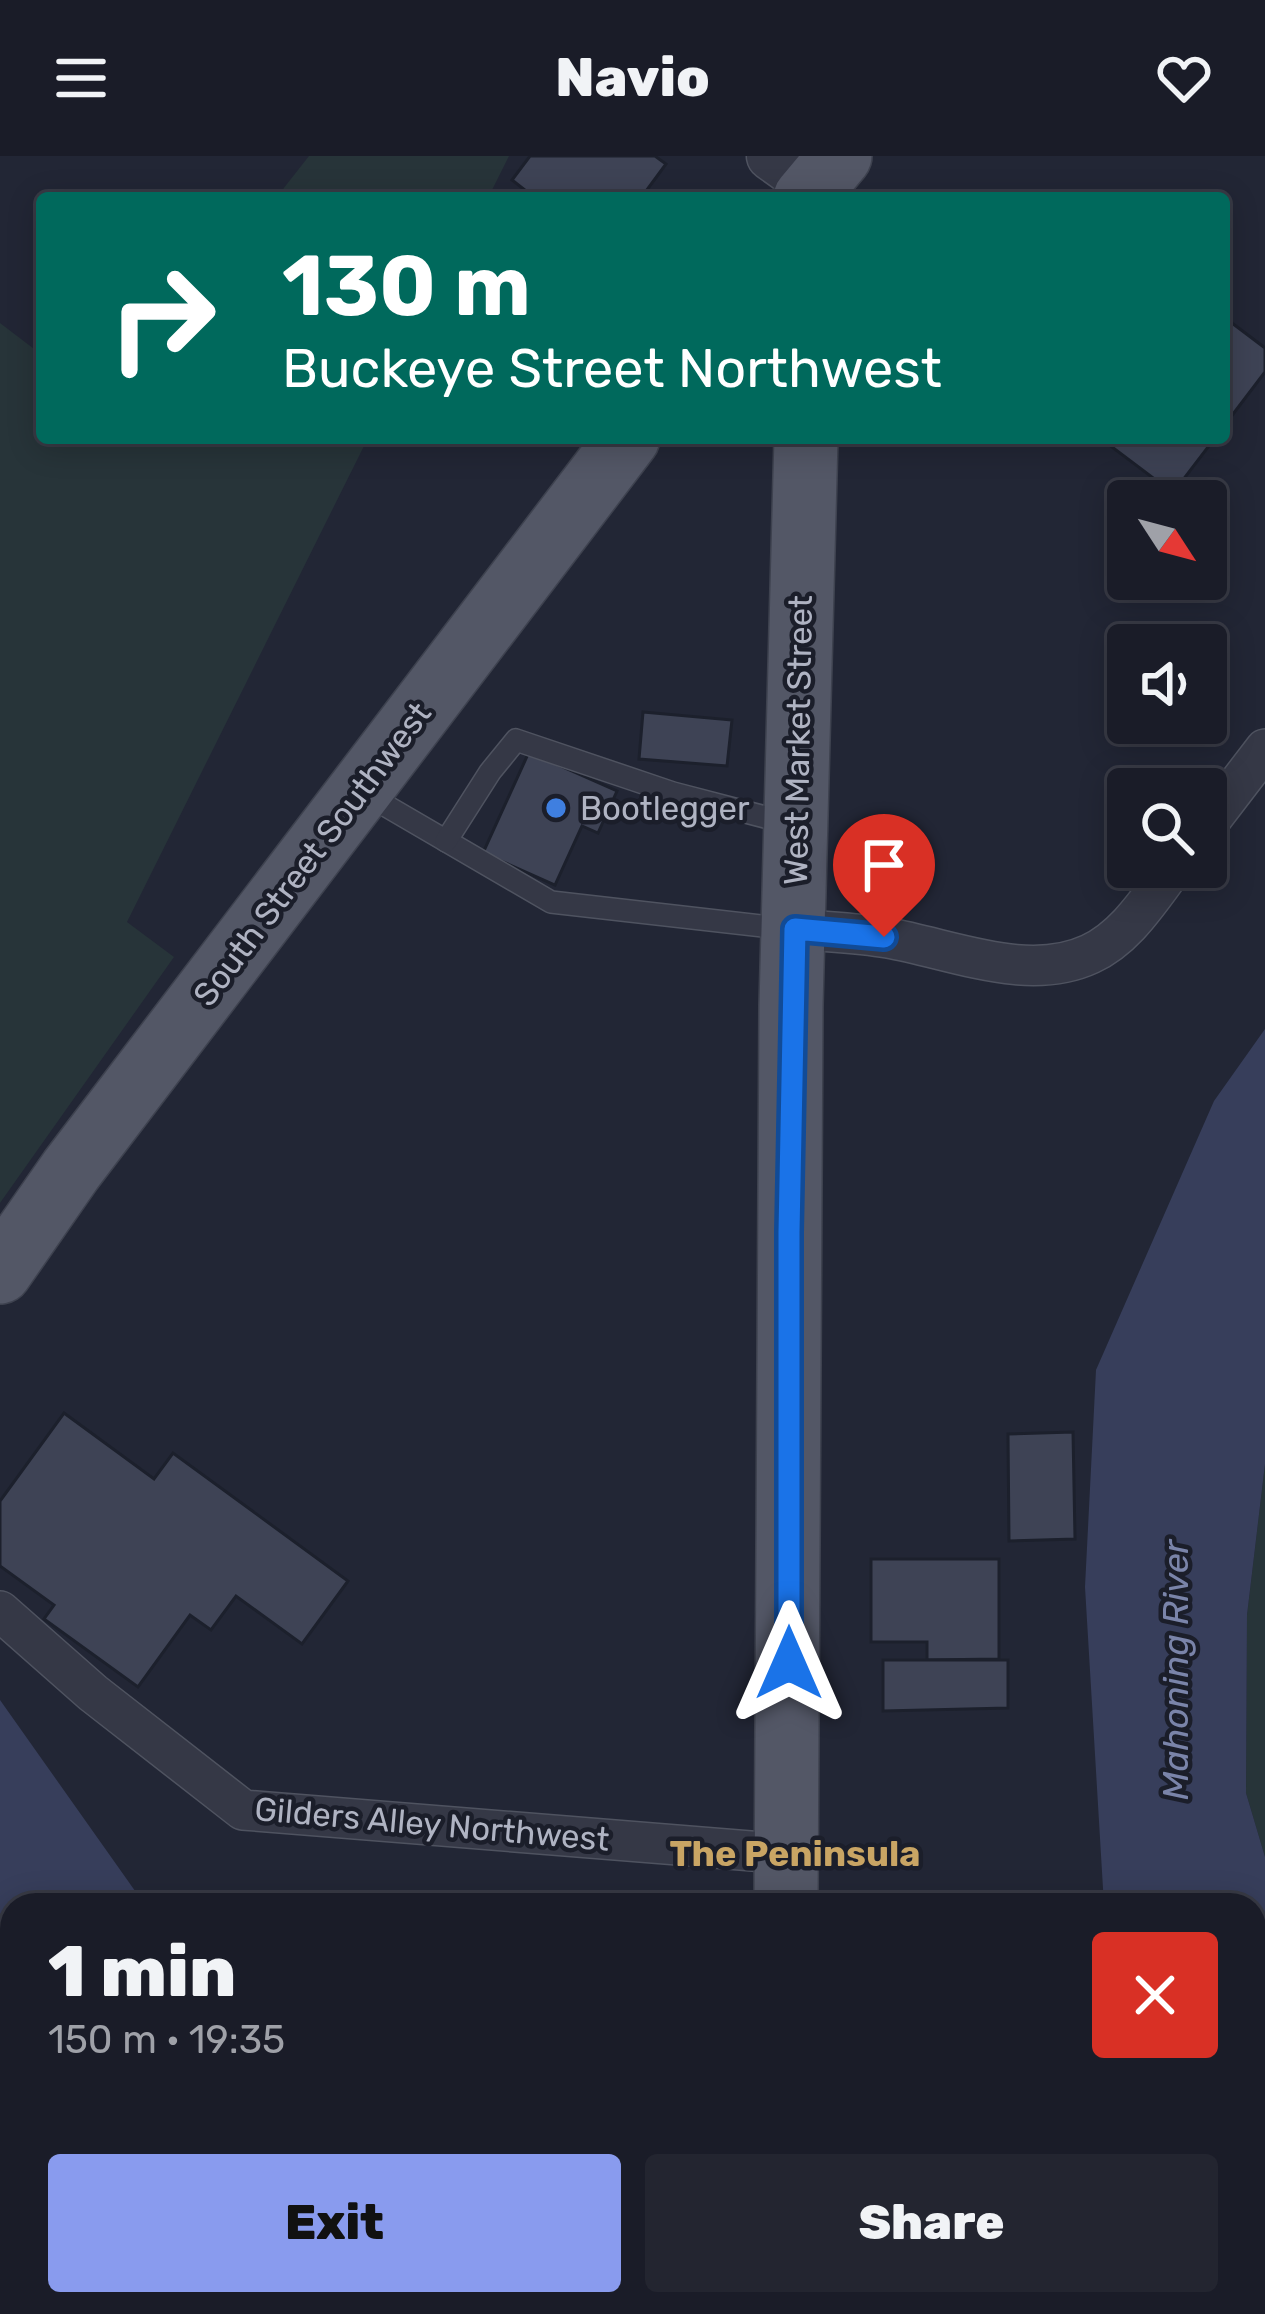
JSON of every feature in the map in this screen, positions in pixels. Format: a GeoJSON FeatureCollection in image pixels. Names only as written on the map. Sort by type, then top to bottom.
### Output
{"type":"FeatureCollection","features":[{"type":"Feature","properties":{"kind":"main road","name":"South Street Southwest"},"geometry":{"type":"LineString","coordinates":[[0,1272],[71,1170],[623,444]]}},
{"type":"Feature","properties":{"kind":"main road","name":"West Market Street"},"geometry":{"type":"LineString","coordinates":[[787,1880],[789,1232],[806,444]]}},
{"type":"Feature","properties":{"kind":"street"},"geometry":{"type":"LineString","coordinates":[[1227,799],[1265,749]]}},
{"type":"Feature","properties":{"kind":"street"},"geometry":{"type":"LineString","coordinates":[[795,929],[884,937],[1030,967],[1063,964],[1094,953],[1120,934],[1157,888]]}},
{"type":"Feature","properties":{"kind":"street","name":"Gilders Alley Northwest"},"geometry":{"type":"LineString","coordinates":[[0,1611],[93,1693],[243,1810],[787,1880]]}},
{"type":"Feature","properties":{"kind":"lane"},"geometry":{"type":"LineString","coordinates":[[446,841],[516,740],[673,793],[795,824]]}},
{"type":"Feature","properties":{"kind":"lane"},"geometry":{"type":"LineString","coordinates":[[360,791],[551,902],[795,929]]}},
{"type":"Feature","properties":{"kind":"shaded area"},"geometry":{"type":"Polygon","coordinates":[[[309,156],[509,156],[491,192],[281,192],[309,156]]]}},
{"type":"Feature","properties":{"kind":"shaded area"},"geometry":{"type":"Polygon","coordinates":[[[0,323],[36,350],[36,444],[365,444],[127,922],[174,957],[0,1203],[0,323]]]}},
{"type":"Feature","properties":{"kind":"shaded area"},"geometry":{"type":"Polygon","coordinates":[[[1265,1464],[1265,1857],[1246,1793],[1247,1615],[1265,1464]]]}},
{"type":"Feature","properties":{"kind":"water","name":"Mahoning River"},"geometry":{"type":"Polygon","coordinates":[[[1265,1029],[1265,1464],[1247,1615],[1246,1793],[1265,1857],[1265,1893],[1103,1893],[1085,1587],[1096,1370],[1214,1101],[1265,1029]]]}},
{"type":"Feature","properties":{"kind":"water"},"geometry":{"type":"Polygon","coordinates":[[[0,1700],[137,1893],[0,1893],[0,1700]]]}},
{"type":"Feature","properties":{"kind":"building"},"geometry":{"type":"Polygon","coordinates":[[[530,156],[655,156],[666,164],[645,192],[527,192],[512,180],[530,156]]]}},
{"type":"Feature","properties":{"kind":"building"},"geometry":{"type":"Polygon","coordinates":[[[1230,322],[1265,348],[1265,372],[1230,418],[1230,322]]]}},
{"type":"Feature","properties":{"kind":"building"},"geometry":{"type":"Polygon","coordinates":[[[1108,444],[1210,444],[1183,480],[1156,480],[1108,444]]]}},
{"type":"Feature","properties":{"kind":"building"},"geometry":{"type":"Polygon","coordinates":[[[643,712],[732,720],[727,766],[639,759],[643,712]]]}},
{"type":"Feature","properties":{"kind":"building","name":"Bootlegger"},"geometry":{"type":"Polygon","coordinates":[[[529,752],[617,791],[598,833],[582,826],[555,885],[483,853],[529,752]]]}},
{"type":"Feature","properties":{"kind":"building"},"geometry":{"type":"Polygon","coordinates":[[[64,1413],[154,1479],[173,1453],[348,1581],[302,1644],[236,1596],[211,1630],[190,1615],[138,1687],[44,1619],[54,1605],[0,1566],[0,1501],[64,1413]]]}},
{"type":"Feature","properties":{"kind":"building"},"geometry":{"type":"Polygon","coordinates":[[[1073,1432],[1075,1539],[1009,1541],[1008,1434],[1073,1432]]]}},
{"type":"Feature","properties":{"kind":"building"},"geometry":{"type":"Polygon","coordinates":[[[871,1559],[999,1559],[999,1659],[927,1660],[927,1642],[871,1642],[871,1559]]]}},
{"type":"Feature","properties":{"kind":"building"},"geometry":{"type":"Polygon","coordinates":[[[883,1660],[1008,1660],[1008,1708],[883,1711],[883,1660]]]}},
{"type":"Feature","properties":{"kind":"place","name":"Bootlegger"},"geometry":{"type":"Point","coordinates":[556,808]}},
{"type":"Feature","properties":{"kind":"district","name":"The Peninsula"},"geometry":{"type":"Point","coordinates":[795,1853]}},
{"type":"Feature","properties":{"kind":"route"},"geometry":{"type":"LineString","coordinates":[[789,1663],[795,929],[884,937]]}}]}
